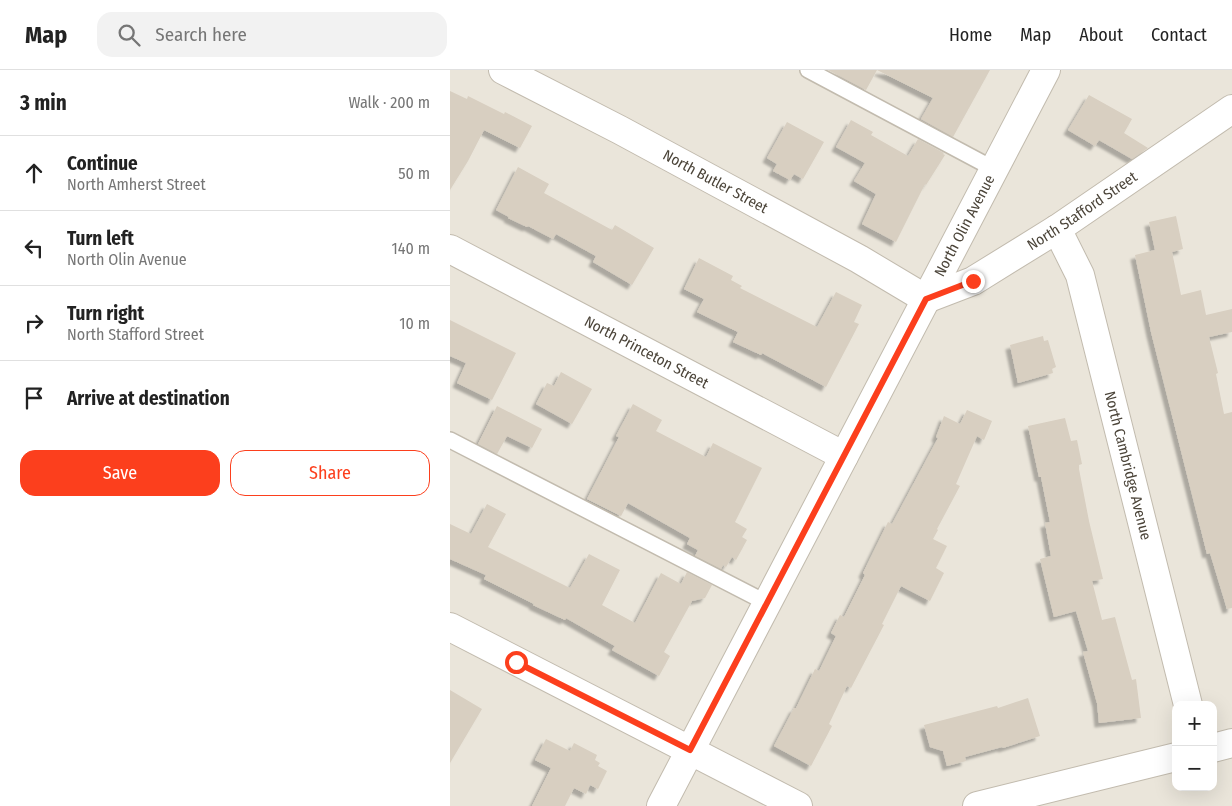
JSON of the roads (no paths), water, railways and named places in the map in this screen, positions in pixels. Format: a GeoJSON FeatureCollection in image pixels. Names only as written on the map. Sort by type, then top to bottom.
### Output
{"type":"FeatureCollection","features":[{"type":"Feature","properties":{"kind":"street","name":"North Butler Street"},"geometry":{"type":"LineString","coordinates":[[503,70],[620,130],[851,254],[926,299]]}},
{"type":"Feature","properties":{"kind":"street","name":"North Olin Avenue"},"geometry":{"type":"LineString","coordinates":[[661,806],[1046,70]]}},
{"type":"Feature","properties":{"kind":"street","name":"North Stafford Street"},"geometry":{"type":"LineString","coordinates":[[926,299],[973,281],[1056,229],[1232,109]]}},
{"type":"Feature","properties":{"kind":"street","name":"North Cambridge Avenue"},"geometry":{"type":"LineString","coordinates":[[1056,229],[1080,275],[1187,701]]}},
{"type":"Feature","properties":{"kind":"street","name":"North Princeton Street"},"geometry":{"type":"LineString","coordinates":[[450,249],[844,456]]}},
{"type":"Feature","properties":{"kind":"street"},"geometry":{"type":"LineString","coordinates":[[450,627],[798,806]]}},
{"type":"Feature","properties":{"kind":"street"},"geometry":{"type":"LineString","coordinates":[[1217,747],[1232,743]]}},
{"type":"Feature","properties":{"kind":"street"},"geometry":{"type":"LineString","coordinates":[[977,806],[1172,758]]}},
{"type":"Feature","properties":{"kind":"lane"},"geometry":{"type":"LineString","coordinates":[[808,70],[994,169]]}},
{"type":"Feature","properties":{"kind":"lane"},"geometry":{"type":"LineString","coordinates":[[450,440],[767,603]]}}]}
